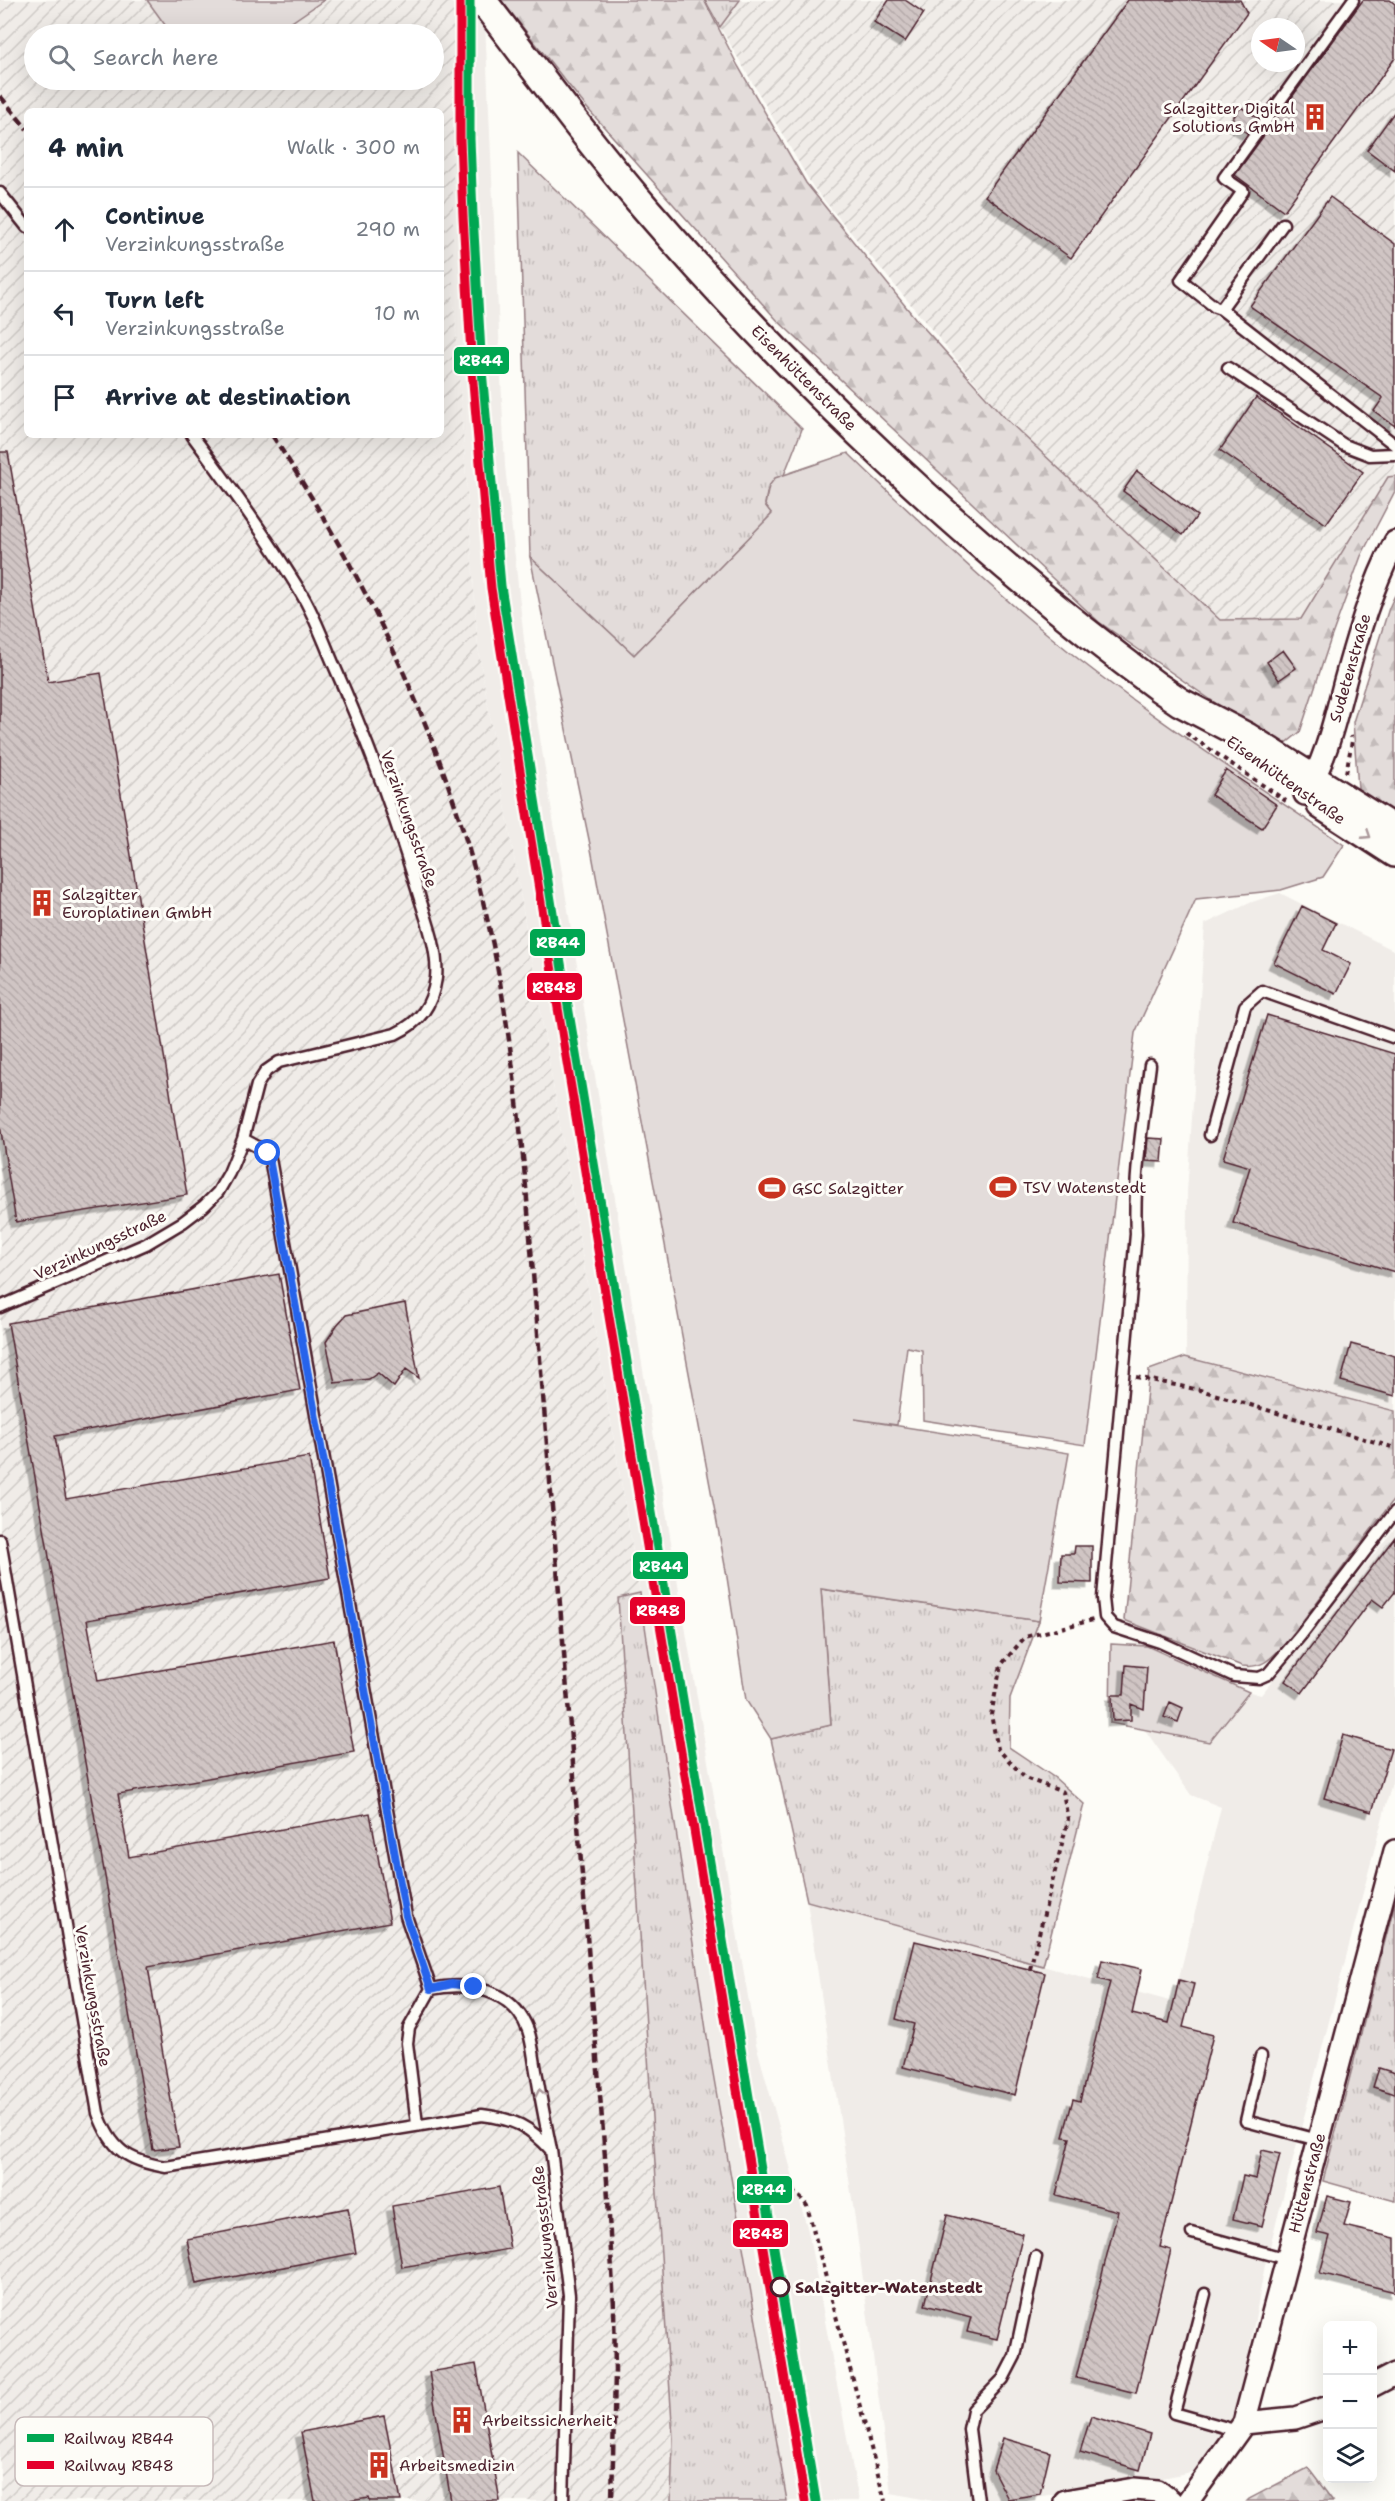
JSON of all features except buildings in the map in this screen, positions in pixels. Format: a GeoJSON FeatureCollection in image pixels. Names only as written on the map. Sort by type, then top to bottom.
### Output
{"type":"FeatureCollection","features":[{"type":"Feature","properties":{"kind":"street","name":"Eisenhüttenstraße"},"geometry":{"type":"LineString","coordinates":[[482,0],[646,208],[780,355],[876,448],[968,532],[1134,670],[1180,702],[1247,737],[1395,853]]}},
{"type":"Feature","properties":{"kind":"street","name":"Sudetenstraße"},"geometry":{"type":"LineString","coordinates":[[1309,787],[1330,737],[1370,599],[1395,542]]}},
{"type":"Feature","properties":{"kind":"street","name":"Eisenhüttenstraße"},"geometry":{"type":"LineString","coordinates":[[1309,787],[1395,830]]}},
{"type":"Feature","properties":{"kind":"street","name":"Hüttenstraße"},"geometry":{"type":"LineString","coordinates":[[1188,2501],[1241,2427],[1395,1851]]}},
{"type":"Feature","properties":{"kind":"street"},"geometry":{"type":"LineString","coordinates":[[1377,2383],[1395,2374]]}},
{"type":"Feature","properties":{"kind":"street"},"geometry":{"type":"LineString","coordinates":[[1241,2427],[1295,2418],[1323,2409]]}},
{"type":"Feature","properties":{"kind":"street"},"geometry":{"type":"LineString","coordinates":[[1065,2501],[1134,2489],[1158,2491],[1171,2501]]}},
{"type":"Feature","properties":{"kind":"lane"},"geometry":{"type":"LineString","coordinates":[[1353,0],[1224,178],[1243,191],[1180,280],[1215,307],[1221,309],[1395,446]]}},
{"type":"Feature","properties":{"kind":"lane"},"geometry":{"type":"LineString","coordinates":[[0,193],[24,222]]}},
{"type":"Feature","properties":{"kind":"lane"},"geometry":{"type":"LineString","coordinates":[[1221,309],[1283,224]]}},
{"type":"Feature","properties":{"kind":"lane"},"geometry":{"type":"LineString","coordinates":[[1228,368],[1344,445],[1370,454],[1395,454]]}},
{"type":"Feature","properties":{"kind":"lane","name":"Verzinkungsstraße"},"geometry":{"type":"LineString","coordinates":[[0,1307],[146,1244],[183,1222],[218,1192],[229,1173],[243,1140],[257,1085],[266,1071],[279,1062],[395,1034],[412,1026],[425,1011],[432,994],[436,976],[434,951],[427,923],[399,828],[360,723],[307,605],[283,566],[194,438]]}},
{"type":"Feature","properties":{"kind":"lane"},"geometry":{"type":"LineString","coordinates":[[1210,1135],[1245,1006],[1262,991],[1395,1038]]}},
{"type":"Feature","properties":{"kind":"lane"},"geometry":{"type":"LineString","coordinates":[[1150,1065],[1136,1166],[1134,1202],[1136,1233],[1103,1598],[1105,1617],[1114,1626],[1160,1642],[1234,1676],[1259,1678],[1268,1674],[1279,1662],[1395,1512]]}},
{"type":"Feature","properties":{"kind":"lane"},"geometry":{"type":"LineString","coordinates":[[243,1140],[268,1153],[406,1916],[431,1989],[409,2028],[407,2043],[417,2124]]}},
{"type":"Feature","properties":{"kind":"lane","name":"Verzinkungsstraße"},"geometry":{"type":"LineString","coordinates":[[0,1540],[98,2113],[104,2131],[128,2157],[147,2164],[166,2167],[482,2115],[502,2117],[519,2123],[535,2133],[551,2150]]}},
{"type":"Feature","properties":{"kind":"lane","name":"Verzinkungsstraße"},"geometry":{"type":"LineString","coordinates":[[431,1989],[452,1984],[474,1987],[497,1994],[517,2010],[528,2031],[551,2150],[569,2295],[563,2501]]}},
{"type":"Feature","properties":{"kind":"lane"},"geometry":{"type":"LineString","coordinates":[[1262,2056],[1246,2121],[1318,2140]]}},
{"type":"Feature","properties":{"kind":"lane"},"geometry":{"type":"LineString","coordinates":[[1192,2234],[1287,2259]]}},
{"type":"Feature","properties":{"kind":"lane"},"geometry":{"type":"LineString","coordinates":[[978,2501],[969,2429],[973,2410],[1003,2379],[1015,2356],[1036,2257]]}},
{"type":"Feature","properties":{"kind":"lane"},"geometry":{"type":"LineString","coordinates":[[1205,2294],[1174,2412],[1241,2427]]}},
{"type":"Feature","properties":{"kind":"path"},"geometry":{"type":"LineString","coordinates":[[1124,1375],[1200,1390],[1395,1448]]}},
{"type":"Feature","properties":{"kind":"path"},"geometry":{"type":"LineString","coordinates":[[1030,1969],[1068,1820],[1063,1792],[1025,1778],[998,1749],[991,1715],[1001,1665],[1025,1637],[1105,1617]]}},
{"type":"Feature","properties":{"kind":"path"},"geometry":{"type":"LineString","coordinates":[[774,2190],[789,2190],[800,2196],[807,2206],[885,2501]]}},
{"type":"Feature","properties":{"kind":"shaded area"},"geometry":{"type":"Polygon","coordinates":[[[0,0],[449,0],[453,4],[453,289],[478,647],[640,1593],[618,1598],[675,2465],[673,2501],[0,2501],[0,0]]]}},
{"type":"Feature","properties":{"kind":"shaded area"},"geometry":{"type":"Polygon","coordinates":[[[453,0],[484,0],[505,466],[524,640],[678,1585],[756,2044],[808,2231],[859,2501],[787,2501],[710,2056],[640,1592],[478,647],[453,289],[453,0]]]}},
{"type":"Feature","properties":{"kind":"shaded area"},"geometry":{"type":"Polygon","coordinates":[[[741,0],[1395,0],[1395,486],[1359,553],[1326,634],[1220,621],[1005,418],[813,187],[720,27],[741,0]]]}},
{"type":"Feature","properties":{"kind":"shaded area"},"geometry":{"type":"Polygon","coordinates":[[[1280,893],[1395,951],[1395,1410],[1186,1356],[1187,1192],[1205,924],[1252,902],[1280,893]]]}},
{"type":"Feature","properties":{"kind":"shaded area"},"geometry":{"type":"Polygon","coordinates":[[[1395,1528],[1395,1771],[1265,2265],[1235,2427],[1200,2470],[1163,2478],[1009,2501],[933,2501],[891,2493],[855,2219],[807,1901],[1173,2002],[1221,1807],[1191,1795],[1145,1730],[1210,1742],[1250,1692],[1261,1695],[1395,1528]]]}},
{"type":"Feature","properties":{"kind":"green space"},"geometry":{"type":"Polygon","coordinates":[[[147,0],[324,0],[289,24],[164,24],[147,0]]]}},
{"type":"Feature","properties":{"kind":"green space"},"geometry":{"type":"Polygon","coordinates":[[[501,0],[704,0],[738,66],[806,183],[915,318],[1005,418],[1220,620],[1301,619],[1388,477],[1395,476],[1395,491],[1361,556],[1300,732],[1280,748],[1099,622],[777,320],[587,108],[501,0]]]}},
{"type":"Feature","properties":{"kind":"green space"},"geometry":{"type":"Polygon","coordinates":[[[705,0],[740,0],[720,27],[705,0]]]}},
{"type":"Feature","properties":{"kind":"green space"},"geometry":{"type":"Polygon","coordinates":[[[518,153],[802,429],[784,475],[775,480],[768,490],[765,504],[772,514],[634,655],[530,557],[518,153]]]}},
{"type":"Feature","properties":{"kind":"green space","name":"GSC Salzgitter"},"geometry":{"type":"Polygon","coordinates":[[[848,453],[1015,607],[1076,657],[1189,740],[1344,845],[1323,877],[1281,890],[1196,899],[1135,1033],[1085,1445],[923,1420],[922,1350],[907,1347],[897,1425],[855,1419],[1069,1453],[1039,1621],[821,1589],[831,1725],[771,1739],[746,1700],[726,1571],[591,849],[530,557],[634,655],[772,514],[765,505],[769,486],[775,478],[848,453]]]}},
{"type":"Feature","properties":{"kind":"green space"},"geometry":{"type":"Polygon","coordinates":[[[1395,595],[1395,825],[1359,801],[1353,722],[1395,595]]]}},
{"type":"Feature","properties":{"kind":"green space"},"geometry":{"type":"Polygon","coordinates":[[[1185,1357],[1395,1411],[1395,1498],[1286,1643],[1267,1661],[1256,1666],[1242,1666],[1124,1620],[1149,1370],[1185,1357]]]}},
{"type":"Feature","properties":{"kind":"green space"},"geometry":{"type":"Polygon","coordinates":[[[821,1589],[1039,1621],[1010,1698],[1009,1747],[1055,1778],[1084,1804],[1043,1966],[807,1901],[771,1739],[831,1725],[821,1589]]]}},
{"type":"Feature","properties":{"kind":"green space"},"geometry":{"type":"Polygon","coordinates":[[[640,1593],[710,2056],[787,2501],[671,2501],[673,2438],[618,1598],[640,1593]]]}},
{"type":"Feature","properties":{"kind":"green space"},"geometry":{"type":"Polygon","coordinates":[[[1111,1644],[1147,1646],[1249,1692],[1209,1742],[1110,1723],[1111,1644]]]}},
{"type":"Feature","properties":{"kind":"green space"},"geometry":{"type":"Polygon","coordinates":[[[1395,1902],[1395,2201],[1323,2181],[1395,1902]]]}},
{"type":"Feature","properties":{"kind":"green space"},"geometry":{"type":"Polygon","coordinates":[[[1308,2468],[1333,2501],[1247,2501],[1249,2499],[1308,2468]]]}},
{"type":"Feature","properties":{"kind":"railway"},"geometry":{"type":"LineString","coordinates":[[0,96],[24,125]]}},
{"type":"Feature","properties":{"kind":"railway"},"geometry":{"type":"LineString","coordinates":[[274,438],[309,494],[377,616],[433,744],[457,810],[477,877],[504,1005],[526,1187],[607,2181],[614,2306],[612,2501]]}},
{"type":"Feature","properties":{"kind":"rail line","name":"RB48"},"geometry":{"type":"LineString","coordinates":[[460,0],[460,139],[463,216],[472,371],[491,588],[554,984],[805,2501]]}},
{"type":"Feature","properties":{"kind":"rail line","name":"RB44"},"geometry":{"type":"LineString","coordinates":[[470,0],[470,139],[473,215],[482,370],[501,586],[564,982],[816,2501]]}},
{"type":"Feature","properties":{"kind":"place","name":"Salzgitter Digital Solutions GmbH"},"geometry":{"type":"Point","coordinates":[1315,117]}},
{"type":"Feature","properties":{"kind":"place","name":"Salzgitter Europlatinen GmbH"},"geometry":{"type":"Point","coordinates":[42,903]}},
{"type":"Feature","properties":{"kind":"place","name":"TSV Watenstedt"},"geometry":{"type":"Point","coordinates":[1003,1187]}},
{"type":"Feature","properties":{"kind":"place","name":"GSC Salzgitter"},"geometry":{"type":"Point","coordinates":[772,1188]}},
{"type":"Feature","properties":{"kind":"place","name":"Salzgitter-Watenstedt"},"geometry":{"type":"Point","coordinates":[780,2287]}},
{"type":"Feature","properties":{"kind":"place","name":"Arbeitssicherheit"},"geometry":{"type":"Point","coordinates":[462,2420]}},
{"type":"Feature","properties":{"kind":"place","name":"Arbeitsmedizin"},"geometry":{"type":"Point","coordinates":[379,2465]}},
{"type":"Feature","properties":{"kind":"route"},"geometry":{"type":"LineString","coordinates":[[268,1153],[406,1916],[431,1989],[452,1984],[474,1987]]}}]}
